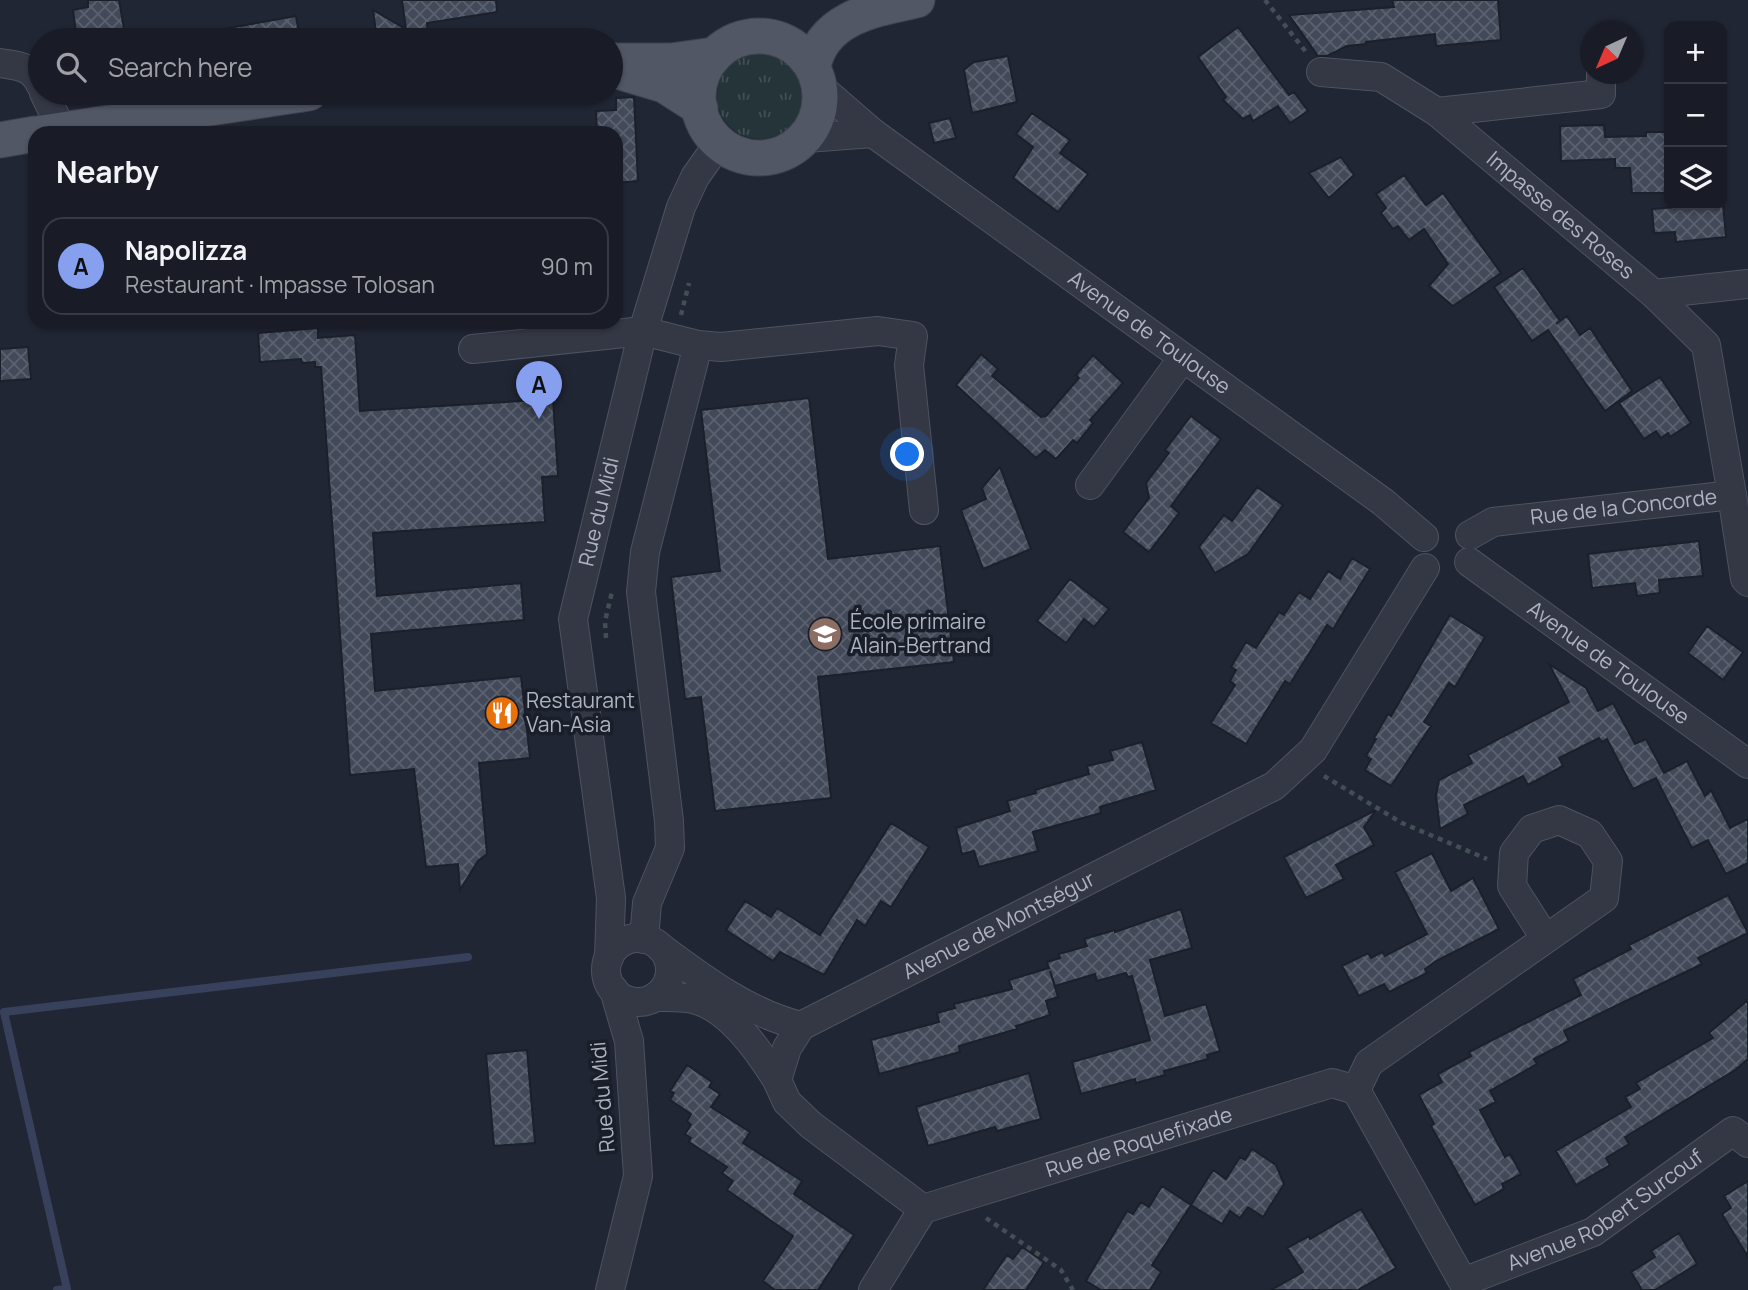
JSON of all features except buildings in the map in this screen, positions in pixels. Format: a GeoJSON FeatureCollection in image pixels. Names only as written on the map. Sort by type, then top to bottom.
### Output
{"type":"FeatureCollection","features":[{"type":"Feature","properties":{"kind":"main road"},"geometry":{"type":"LineString","coordinates":[[778,39],[800,26],[917,0]]}},
{"type":"Feature","properties":{"kind":"main road"},"geometry":{"type":"LineString","coordinates":[[714,55],[703,73],[698,91],[700,108],[710,134],[719,143],[748,158],[769,158],[790,151],[806,138],[818,114],[815,53],[825,38],[840,24],[862,12]]}},
{"type":"Feature","properties":{"kind":"main road"},"geometry":{"type":"LineString","coordinates":[[623,60],[645,58],[671,61],[714,55],[742,38],[757,36],[778,39],[804,55],[816,77]]}},
{"type":"Feature","properties":{"kind":"main road"},"geometry":{"type":"LineString","coordinates":[[623,73],[664,85],[700,108]]}},
{"type":"Feature","properties":{"kind":"main road"},"geometry":{"type":"LineString","coordinates":[[86,126],[228,105]]}},
{"type":"Feature","properties":{"kind":"main road"},"geometry":{"type":"LineString","coordinates":[[0,139],[28,135]]}},
{"type":"Feature","properties":{"kind":"street"},"geometry":{"type":"LineString","coordinates":[[0,63],[28,69]]}},
{"type":"Feature","properties":{"kind":"street","name":"Impasse des Roses"},"geometry":{"type":"LineString","coordinates":[[1321,72],[1381,77],[1437,112],[1654,294],[1706,345],[1732,495]]}},
{"type":"Feature","properties":{"kind":"street","name":"Avenue de Toulouse"},"geometry":{"type":"LineString","coordinates":[[816,77],[873,133],[1383,502],[1424,537]]}},
{"type":"Feature","properties":{"kind":"street"},"geometry":{"type":"LineString","coordinates":[[1437,112],[1601,94],[1601,84]]}},
{"type":"Feature","properties":{"kind":"street"},"geometry":{"type":"LineString","coordinates":[[45,105],[46,126]]}},
{"type":"Feature","properties":{"kind":"street"},"geometry":{"type":"LineString","coordinates":[[806,138],[873,133]]}},
{"type":"Feature","properties":{"kind":"street","name":"Rue du Midi"},"geometry":{"type":"LineString","coordinates":[[610,1290],[638,1176],[629,1041],[607,971],[611,898],[573,619],[643,331],[681,207],[695,177],[719,143]]}},
{"type":"Feature","properties":{"kind":"street"},"geometry":{"type":"LineString","coordinates":[[1654,294],[1748,284]]}},
{"type":"Feature","properties":{"kind":"street"},"geometry":{"type":"LineString","coordinates":[[473,349],[643,331],[698,345],[721,347],[878,331],[913,336],[909,365],[924,510]]}},
{"type":"Feature","properties":{"kind":"street"},"geometry":{"type":"LineString","coordinates":[[648,941],[647,903],[670,848],[641,592],[645,552],[698,345]]}},
{"type":"Feature","properties":{"kind":"street"},"geometry":{"type":"LineString","coordinates":[[1090,485],[1182,359]]}},
{"type":"Feature","properties":{"kind":"street","name":"Rue de la Concorde"},"geometry":{"type":"LineString","coordinates":[[1469,548],[1493,522],[1732,495],[1745,579],[1748,582]]}},
{"type":"Feature","properties":{"kind":"street"},"geometry":{"type":"LineString","coordinates":[[1452,529],[1469,548],[1460,569],[1441,572],[1425,568],[1416,557],[1424,537],[1452,529]]}},
{"type":"Feature","properties":{"kind":"street","name":"Avenue de Toulouse"},"geometry":{"type":"LineString","coordinates":[[1469,548],[1748,764]]}},
{"type":"Feature","properties":{"kind":"street","name":"Avenue de Montségur"},"geometry":{"type":"LineString","coordinates":[[801,1026],[1274,786],[1313,750],[1425,568]]}},
{"type":"Feature","properties":{"kind":"street"},"geometry":{"type":"LineString","coordinates":[[1356,1090],[1369,1063],[1604,898],[1608,861],[1590,834],[1559,820],[1532,830],[1514,853],[1512,886],[1545,938]]}},
{"type":"Feature","properties":{"kind":"street","name":"Rue du Midi"},"geometry":{"type":"LineString","coordinates":[[611,898],[670,969],[666,985],[652,998],[629,1041]]}},
{"type":"Feature","properties":{"kind":"street"},"geometry":{"type":"LineString","coordinates":[[609,958],[618,945],[648,941],[744,1005],[775,1020],[801,1026],[787,1048],[777,1080]]}},
{"type":"Feature","properties":{"kind":"street"},"geometry":{"type":"LineString","coordinates":[[614,990],[626,999],[694,999],[718,1010],[766,1063],[787,1102],[811,1125],[923,1209],[873,1290]]}},
{"type":"Feature","properties":{"kind":"street","name":"Rue de Roquefixade"},"geometry":{"type":"LineString","coordinates":[[923,1209],[1332,1083],[1356,1090]]}},
{"type":"Feature","properties":{"kind":"street","name":"Avenue Robert Surcouf"},"geometry":{"type":"LineString","coordinates":[[1356,1090],[1456,1286],[1593,1232],[1743,1131]]}},
{"type":"Feature","properties":{"kind":"path"},"geometry":{"type":"LineString","coordinates":[[1265,0],[1321,72]]}},
{"type":"Feature","properties":{"kind":"path"},"geometry":{"type":"LineString","coordinates":[[1302,763],[1402,823],[1514,870]]}},
{"type":"Feature","properties":{"kind":"path"},"geometry":{"type":"LineString","coordinates":[[956,1197],[1061,1270],[1073,1290]]}},
{"type":"Feature","properties":{"kind":"green space"},"geometry":{"type":"Polygon","coordinates":[[[752,53],[768,53],[791,65],[800,79],[803,96],[800,113],[791,127],[768,139],[752,139],[736,132],[724,120],[717,104],[717,88],[724,72],[736,60],[752,53]]]}},
{"type":"Feature","properties":{"kind":"waterway"},"geometry":{"type":"LineString","coordinates":[[57,1290],[67,1289],[4,1012],[468,957]]}},
{"type":"Feature","properties":{"kind":"place","name":"Napolizza"},"geometry":{"type":"Point","coordinates":[539,419]}},
{"type":"Feature","properties":{"kind":"place","name":"École primaire Alain-Bertrand"},"geometry":{"type":"Point","coordinates":[825,634]}},
{"type":"Feature","properties":{"kind":"place","name":"Restaurant Van-Asia"},"geometry":{"type":"Point","coordinates":[502,713]}}]}
